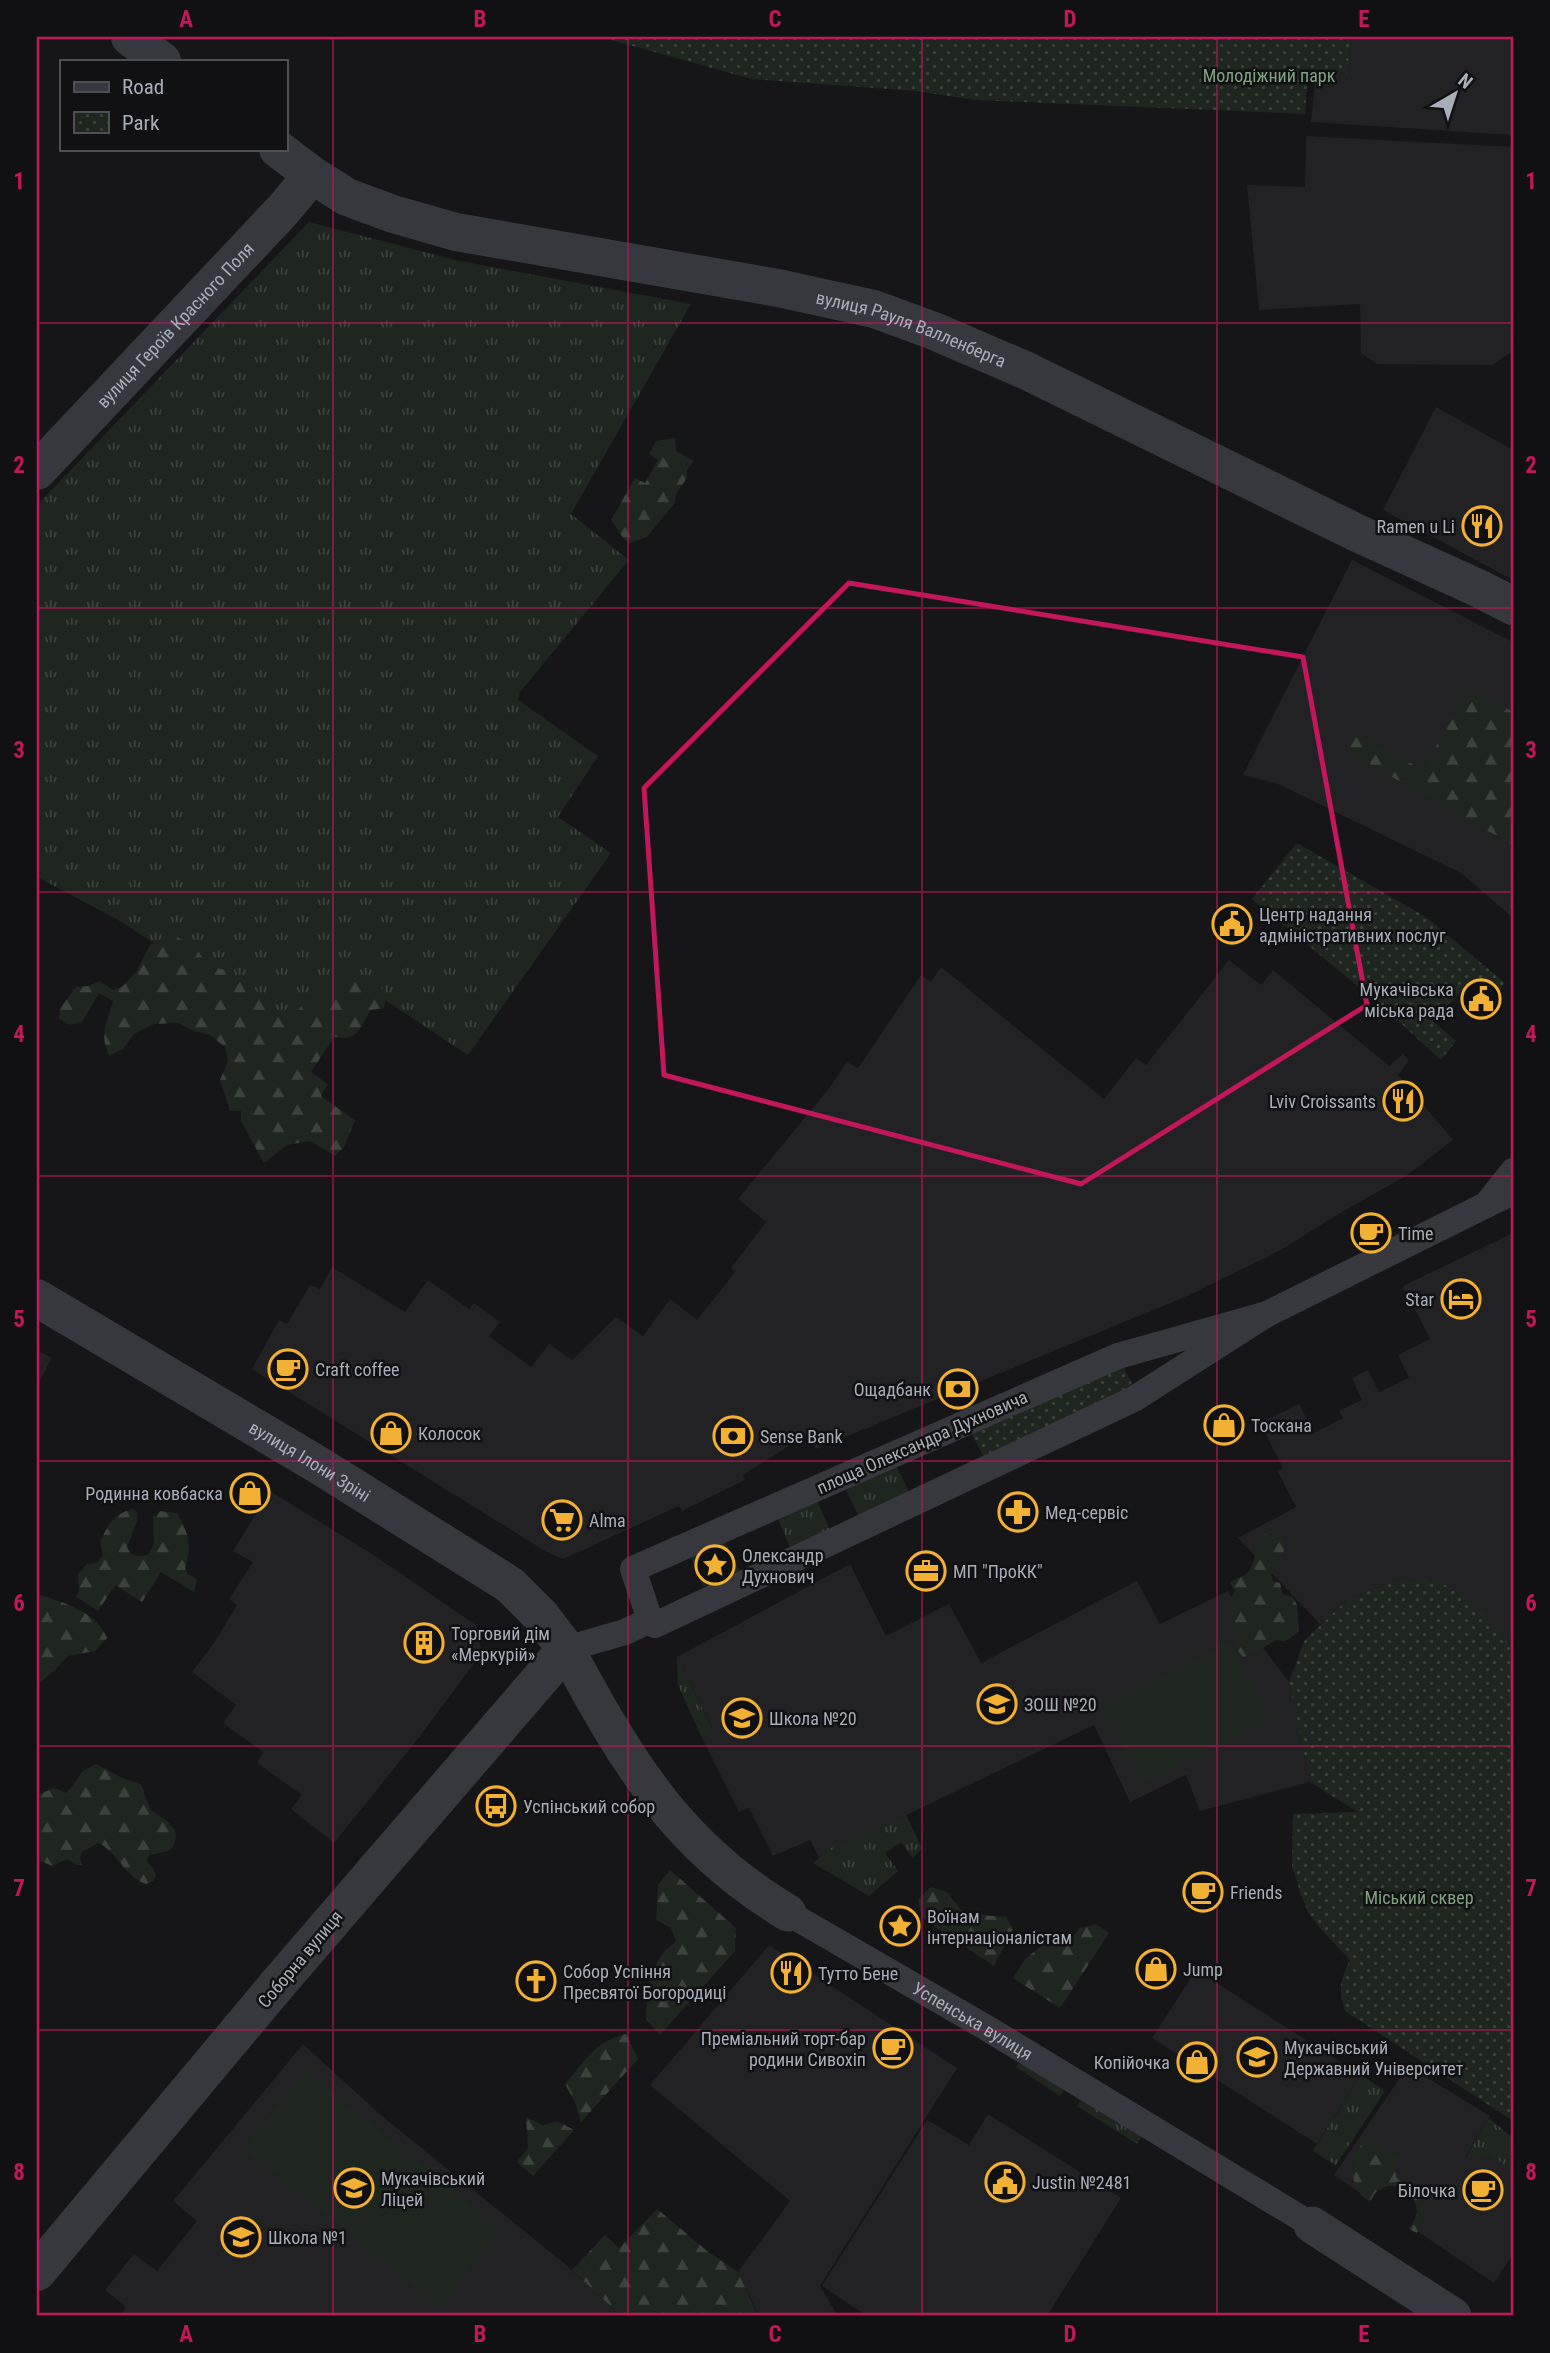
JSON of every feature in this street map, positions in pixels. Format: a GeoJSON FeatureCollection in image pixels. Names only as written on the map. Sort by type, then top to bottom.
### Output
{"type":"FeatureCollection","features":[{"type":"Feature","properties":{"kind":"street"},"geometry":{"type":"LineString","coordinates":[[130,37],[161,60]]}},
{"type":"Feature","properties":{"kind":"street","name":"вулиця Рауля Валленберга"},"geometry":{"type":"LineString","coordinates":[[279,150],[347,197],[393,214],[456,232],[778,288],[874,309],[934,331],[1027,371],[1355,532],[1513,606]]}},
{"type":"Feature","properties":{"kind":"street","name":"вулиця Героїв Красного Поля"},"geometry":{"type":"LineString","coordinates":[[37,471],[283,210],[312,175]]}},
{"type":"Feature","properties":{"kind":"street","name":"площа Олександра Духновича"},"geometry":{"type":"LineString","coordinates":[[1486,1205],[1513,1171]]}},
{"type":"Feature","properties":{"kind":"street","name":"площа Олександра Духновича"},"geometry":{"type":"LineString","coordinates":[[1267,1314],[1118,1356],[633,1569],[650,1620],[655,1625],[1135,1399],[1267,1314],[1513,1192]]}},
{"type":"Feature","properties":{"kind":"street","name":"вулиця Ілони Зріні"},"geometry":{"type":"LineString","coordinates":[[37,1298],[320,1466],[501,1579],[541,1616],[566,1649]]}},
{"type":"Feature","properties":{"kind":"street","name":"площа Олександра Духновича"},"geometry":{"type":"LineString","coordinates":[[566,1649],[625,1632],[650,1620]]}},
{"type":"Feature","properties":{"kind":"street","name":"Успенська вулиця"},"geometry":{"type":"LineString","coordinates":[[566,1649],[601,1715],[645,1784],[684,1831],[760,1896],[985,2027],[1312,2225],[1453,2316]]}},
{"type":"Feature","properties":{"kind":"street","name":"Соборна вулиця"},"geometry":{"type":"LineString","coordinates":[[37,2272],[276,1986],[566,1649]]}},
{"type":"Feature","properties":{"kind":"highlighted area"},"geometry":{"type":"Polygon","coordinates":[[[849,583],[1303,657],[1367,1005],[1081,1184],[664,1075],[644,788],[849,583]]]}},
{"type":"Feature","properties":{"kind":"shaded area"},"geometry":{"type":"Polygon","coordinates":[[[1351,37],[1513,37],[1513,135],[1311,122],[1316,70],[1347,73],[1351,37]]]}},
{"type":"Feature","properties":{"kind":"shaded area"},"geometry":{"type":"Polygon","coordinates":[[[1306,136],[1513,147],[1513,351],[1492,365],[1377,364],[1361,353],[1360,304],[1259,310],[1247,185],[1305,187],[1306,136]]]}},
{"type":"Feature","properties":{"kind":"shaded area"},"geometry":{"type":"Polygon","coordinates":[[[1436,407],[1513,450],[1513,580],[1383,510],[1436,407]]]}},
{"type":"Feature","properties":{"kind":"shaded area"},"geometry":{"type":"Polygon","coordinates":[[[1352,560],[1513,642],[1513,918],[1461,873],[1278,784],[1243,775],[1352,560]]]}},
{"type":"Feature","properties":{"kind":"shaded area"},"geometry":{"type":"Polygon","coordinates":[[[1229,960],[1261,985],[1273,970],[1389,1066],[1403,1054],[1409,1061],[1398,1075],[1453,1140],[1406,1176],[1281,1250],[1185,1297],[816,1449],[809,1433],[743,1475],[745,1480],[682,1511],[679,1506],[563,1559],[545,1551],[252,1369],[279,1320],[287,1324],[310,1285],[320,1289],[332,1267],[405,1312],[428,1280],[469,1309],[474,1303],[500,1322],[489,1336],[531,1367],[549,1344],[572,1360],[616,1317],[643,1336],[670,1299],[697,1320],[735,1272],[731,1268],[766,1222],[738,1199],[830,1087],[847,1062],[858,1068],[921,975],[931,982],[941,967],[1104,1099],[1136,1058],[1146,1065],[1229,960]]]}},
{"type":"Feature","properties":{"kind":"shaded area"},"geometry":{"type":"Polygon","coordinates":[[[1513,1233],[1513,1662],[1508,1640],[1436,1579],[1390,1582],[1345,1602],[1321,1625],[1238,1538],[1296,1507],[1278,1472],[1283,1468],[1260,1423],[1299,1404],[1314,1433],[1343,1418],[1339,1411],[1362,1400],[1352,1378],[1368,1370],[1379,1392],[1409,1378],[1398,1355],[1430,1339],[1403,1286],[1513,1233]]]}},
{"type":"Feature","properties":{"kind":"shaded area"},"geometry":{"type":"Polygon","coordinates":[[[37,1350],[52,1358],[37,1386],[37,1350]]]}},
{"type":"Feature","properties":{"kind":"shaded area"},"geometry":{"type":"Polygon","coordinates":[[[270,1491],[372,1554],[476,1625],[482,1653],[417,1740],[334,1843],[291,1809],[302,1795],[257,1763],[263,1752],[223,1723],[236,1705],[192,1672],[237,1605],[229,1599],[253,1562],[233,1551],[270,1491]]]}},
{"type":"Feature","properties":{"kind":"shaded area","name":"ЗОШ №20"},"geometry":{"type":"Polygon","coordinates":[[[850,1564],[886,1636],[949,1604],[981,1663],[1137,1581],[1160,1624],[1228,1591],[1249,1629],[1289,1682],[1310,1782],[1200,1811],[1186,1775],[1130,1802],[1094,1725],[819,1857],[810,1840],[773,1856],[749,1808],[739,1812],[701,1736],[713,1729],[677,1657],[850,1564]]]}},
{"type":"Feature","properties":{"kind":"shaded area"},"geometry":{"type":"Polygon","coordinates":[[[769,1945],[957,2068],[820,2286],[838,2316],[759,2316],[738,2272],[790,2201],[650,2085],[769,1945]]]}},
{"type":"Feature","properties":{"kind":"shaded area","name":"Мукачівський Державний Університет"},"geometry":{"type":"Polygon","coordinates":[[[1196,1970],[1361,2075],[1317,2144],[1152,2038],[1196,1970]]]}},
{"type":"Feature","properties":{"kind":"shaded area","name":"Мукачівський Ліцей"},"geometry":{"type":"Polygon","coordinates":[[[303,2044],[383,2117],[564,2263],[621,2316],[119,2316],[126,2307],[105,2290],[134,2254],[157,2271],[197,2221],[173,2201],[303,2044]]]}},
{"type":"Feature","properties":{"kind":"shaded area"},"geometry":{"type":"Polygon","coordinates":[[[1408,2066],[1490,2116],[1465,2158],[1482,2154],[1499,2161],[1513,2172],[1513,2254],[1494,2283],[1411,2227],[1417,2212],[1416,2203],[1407,2191],[1392,2185],[1377,2191],[1371,2200],[1334,2175],[1408,2066]]]}},
{"type":"Feature","properties":{"kind":"shaded area"},"geometry":{"type":"Polygon","coordinates":[[[988,2114],[1121,2198],[1047,2316],[867,2316],[822,2286],[927,2120],[969,2145],[988,2114]]]}},
{"type":"Feature","properties":{"kind":"green space","name":"Молодіжний парк"},"geometry":{"type":"Polygon","coordinates":[[[600,37],[1351,37],[1347,73],[1308,69],[1305,114],[976,100],[915,91],[752,79],[600,37]]]}},
{"type":"Feature","properties":{"kind":"green space"},"geometry":{"type":"Polygon","coordinates":[[[309,222],[455,260],[691,304],[571,514],[629,560],[520,692],[518,700],[598,756],[558,817],[611,853],[468,1055],[350,977],[305,1041],[120,921],[37,877],[37,505],[309,222]]]}},
{"type":"Feature","properties":{"kind":"green space"},"geometry":{"type":"Polygon","coordinates":[[[675,438],[676,451],[694,461],[687,470],[687,478],[677,492],[674,504],[647,537],[629,543],[611,520],[635,478],[645,483],[658,460],[649,454],[656,441],[675,438]]]}},
{"type":"Feature","properties":{"kind":"green space"},"geometry":{"type":"Polygon","coordinates":[[[1468,688],[1513,712],[1513,845],[1346,751],[1356,733],[1423,770],[1468,688]]]}},
{"type":"Feature","properties":{"kind":"green space"},"geometry":{"type":"Polygon","coordinates":[[[1297,843],[1426,917],[1505,983],[1493,997],[1472,978],[1434,1022],[1456,1041],[1441,1060],[1383,1007],[1252,899],[1297,843]]]}},
{"type":"Feature","properties":{"kind":"green space"},"geometry":{"type":"Polygon","coordinates":[[[172,934],[195,947],[208,965],[228,971],[254,989],[279,1012],[297,1011],[307,1000],[326,991],[335,979],[343,975],[371,976],[386,993],[384,1008],[371,1010],[354,1035],[334,1037],[311,1072],[328,1084],[321,1096],[355,1120],[344,1147],[335,1156],[310,1141],[287,1145],[264,1163],[241,1121],[241,1111],[230,1111],[220,1080],[228,1061],[225,1047],[210,1035],[178,1023],[154,1024],[134,1034],[123,1049],[109,1056],[104,1035],[113,1001],[99,993],[82,1022],[69,1025],[59,1019],[60,1008],[76,987],[100,981],[113,990],[122,987],[136,972],[150,945],[172,934]]]}},
{"type":"Feature","properties":{"kind":"green space"},"geometry":{"type":"Polygon","coordinates":[[[1118,1356],[1138,1396],[989,1467],[966,1423],[1118,1356]]]}},
{"type":"Feature","properties":{"kind":"green space"},"geometry":{"type":"Polygon","coordinates":[[[893,1459],[912,1498],[861,1522],[843,1483],[893,1459]]]}},
{"type":"Feature","properties":{"kind":"green space"},"geometry":{"type":"Polygon","coordinates":[[[814,1494],[833,1537],[793,1554],[775,1512],[814,1494]]]}},
{"type":"Feature","properties":{"kind":"green space"},"geometry":{"type":"Polygon","coordinates":[[[133,1509],[137,1512],[137,1521],[127,1547],[131,1554],[137,1556],[148,1555],[154,1544],[153,1517],[160,1511],[177,1513],[188,1539],[185,1568],[188,1574],[197,1579],[194,1592],[161,1572],[142,1602],[115,1585],[98,1611],[76,1597],[79,1591],[78,1574],[87,1564],[97,1563],[103,1555],[100,1542],[112,1521],[133,1509]]]}},
{"type":"Feature","properties":{"kind":"green space"},"geometry":{"type":"Polygon","coordinates":[[[1270,1531],[1279,1535],[1285,1545],[1271,1574],[1273,1581],[1280,1583],[1283,1595],[1292,1596],[1297,1605],[1299,1630],[1289,1639],[1277,1640],[1243,1657],[1233,1645],[1237,1637],[1228,1610],[1235,1591],[1230,1583],[1249,1571],[1256,1545],[1270,1531]]]}},
{"type":"Feature","properties":{"kind":"green space"},"geometry":{"type":"Polygon","coordinates":[[[725,1541],[739,1571],[703,1587],[690,1556],[725,1541]]]}},
{"type":"Feature","properties":{"kind":"green space","name":"Міський сквер"},"geometry":{"type":"Polygon","coordinates":[[[1436,1579],[1475,1604],[1508,1640],[1513,1662],[1513,2121],[1345,2011],[1341,1985],[1350,1960],[1309,1914],[1292,1866],[1293,1814],[1358,1812],[1310,1782],[1289,1682],[1304,1641],[1345,1602],[1390,1582],[1436,1579]]]}},
{"type":"Feature","properties":{"kind":"green space"},"geometry":{"type":"Polygon","coordinates":[[[37,1594],[68,1604],[87,1614],[102,1628],[107,1638],[95,1651],[68,1656],[37,1685],[37,1594]]]}},
{"type":"Feature","properties":{"kind":"green space"},"geometry":{"type":"Polygon","coordinates":[[[1230,1640],[1271,1719],[1143,1785],[1102,1706],[1230,1640]]]}},
{"type":"Feature","properties":{"kind":"green space"},"geometry":{"type":"Polygon","coordinates":[[[677,1657],[713,1730],[701,1736],[678,1685],[677,1657]]]}},
{"type":"Feature","properties":{"kind":"green space"},"geometry":{"type":"Polygon","coordinates":[[[96,1764],[122,1778],[141,1784],[150,1809],[175,1830],[173,1847],[168,1851],[149,1855],[147,1862],[156,1876],[153,1881],[146,1884],[132,1876],[112,1853],[99,1843],[83,1851],[80,1858],[82,1865],[76,1865],[67,1859],[52,1866],[37,1859],[37,1795],[54,1788],[67,1793],[83,1771],[96,1764]]]}},
{"type":"Feature","properties":{"kind":"green space"},"geometry":{"type":"Polygon","coordinates":[[[906,1815],[922,1848],[913,1858],[901,1842],[885,1853],[898,1871],[869,1896],[813,1863],[831,1848],[906,1815]]]}},
{"type":"Feature","properties":{"kind":"green space"},"geometry":{"type":"Polygon","coordinates":[[[670,1870],[736,1928],[735,1951],[660,2035],[646,2019],[649,1986],[655,1966],[667,1949],[676,1942],[671,1928],[656,1920],[658,1885],[670,1870]]]}},
{"type":"Feature","properties":{"kind":"green space"},"geometry":{"type":"Polygon","coordinates":[[[931,1887],[947,1892],[961,1910],[1006,1917],[1013,1929],[994,1966],[922,1918],[918,1899],[931,1887]]]}},
{"type":"Feature","properties":{"kind":"green space"},"geometry":{"type":"Polygon","coordinates":[[[1096,1924],[1109,1933],[1060,2008],[1013,1978],[1026,1958],[1043,1945],[1065,1947],[1080,1928],[1096,1924]]]}},
{"type":"Feature","properties":{"kind":"green space"},"geometry":{"type":"Polygon","coordinates":[[[626,2034],[638,2059],[581,2122],[575,2102],[565,2084],[598,2047],[626,2034]]]}},
{"type":"Feature","properties":{"kind":"green space"},"geometry":{"type":"Polygon","coordinates":[[[1030,2044],[1075,2072],[1060,2096],[1016,2067],[1030,2044]]]}},
{"type":"Feature","properties":{"kind":"green space"},"geometry":{"type":"Polygon","coordinates":[[[306,2070],[502,2230],[439,2308],[243,2148],[306,2070]]]}},
{"type":"Feature","properties":{"kind":"green space"},"geometry":{"type":"Polygon","coordinates":[[[1361,2075],[1385,2091],[1336,2165],[1313,2151],[1361,2075]]]}},
{"type":"Feature","properties":{"kind":"green space"},"geometry":{"type":"Polygon","coordinates":[[[1092,2082],[1144,2133],[1137,2144],[1077,2106],[1092,2082]]]}},
{"type":"Feature","properties":{"kind":"green space"},"geometry":{"type":"Polygon","coordinates":[[[526,2117],[543,2125],[557,2121],[574,2130],[533,2176],[517,2162],[528,2148],[526,2117]]]}},
{"type":"Feature","properties":{"kind":"green space"},"geometry":{"type":"Polygon","coordinates":[[[1489,2118],[1513,2138],[1513,2172],[1499,2161],[1482,2154],[1465,2159],[1489,2118]]]}},
{"type":"Feature","properties":{"kind":"green space"},"geometry":{"type":"Polygon","coordinates":[[[1366,2136],[1401,2157],[1396,2164],[1396,2177],[1415,2185],[1418,2197],[1424,2205],[1425,2212],[1417,2233],[1409,2229],[1417,2213],[1409,2193],[1396,2186],[1382,2187],[1370,2202],[1357,2188],[1353,2171],[1357,2153],[1366,2136]]]}},
{"type":"Feature","properties":{"kind":"green space"},"geometry":{"type":"Polygon","coordinates":[[[657,2209],[706,2250],[738,2272],[758,2316],[621,2316],[572,2270],[605,2235],[619,2248],[657,2209]]]}},
{"type":"Feature","properties":{"kind":"place","name":"Ramen u Li"},"geometry":{"type":"Point","coordinates":[1482,526]}},
{"type":"Feature","properties":{"kind":"place","name":"Центр надання адміністративних послуг"},"geometry":{"type":"Point","coordinates":[1232,924]}},
{"type":"Feature","properties":{"kind":"place","name":"Мукачівська міська рада"},"geometry":{"type":"Point","coordinates":[1481,999]}},
{"type":"Feature","properties":{"kind":"place","name":"Lviv Croissants"},"geometry":{"type":"Point","coordinates":[1403,1101]}},
{"type":"Feature","properties":{"kind":"place","name":"Time"},"geometry":{"type":"Point","coordinates":[1371,1233]}},
{"type":"Feature","properties":{"kind":"place","name":"Star"},"geometry":{"type":"Point","coordinates":[1461,1299]}},
{"type":"Feature","properties":{"kind":"place","name":"Craft coffee"},"geometry":{"type":"Point","coordinates":[288,1369]}},
{"type":"Feature","properties":{"kind":"place","name":"Ощадбанк"},"geometry":{"type":"Point","coordinates":[958,1389]}},
{"type":"Feature","properties":{"kind":"place","name":"Тоскана"},"geometry":{"type":"Point","coordinates":[1224,1425]}},
{"type":"Feature","properties":{"kind":"place","name":"Колосок"},"geometry":{"type":"Point","coordinates":[391,1433]}},
{"type":"Feature","properties":{"kind":"place","name":"Sense Bank"},"geometry":{"type":"Point","coordinates":[733,1436]}},
{"type":"Feature","properties":{"kind":"place","name":"Родинна ковбаска"},"geometry":{"type":"Point","coordinates":[250,1493]}},
{"type":"Feature","properties":{"kind":"place","name":"Мед-сервіс"},"geometry":{"type":"Point","coordinates":[1018,1512]}},
{"type":"Feature","properties":{"kind":"place","name":"Alma"},"geometry":{"type":"Point","coordinates":[562,1520]}},
{"type":"Feature","properties":{"kind":"place","name":"Олександр Духнович"},"geometry":{"type":"Point","coordinates":[715,1565]}},
{"type":"Feature","properties":{"kind":"place","name":"МП \"ПроКК\""},"geometry":{"type":"Point","coordinates":[926,1571]}},
{"type":"Feature","properties":{"kind":"place","name":"Торговий дім «Меркурій»"},"geometry":{"type":"Point","coordinates":[424,1643]}},
{"type":"Feature","properties":{"kind":"place","name":"ЗОШ №20"},"geometry":{"type":"Point","coordinates":[997,1704]}},
{"type":"Feature","properties":{"kind":"place","name":"Школа №20"},"geometry":{"type":"Point","coordinates":[742,1718]}},
{"type":"Feature","properties":{"kind":"place","name":"Успінський собор"},"geometry":{"type":"Point","coordinates":[496,1806]}},
{"type":"Feature","properties":{"kind":"place","name":"Friends"},"geometry":{"type":"Point","coordinates":[1203,1892]}},
{"type":"Feature","properties":{"kind":"place","name":"Воїнам інтернаціоналістам"},"geometry":{"type":"Point","coordinates":[900,1926]}},
{"type":"Feature","properties":{"kind":"place","name":"Jump"},"geometry":{"type":"Point","coordinates":[1156,1969]}},
{"type":"Feature","properties":{"kind":"place","name":"Тутто Бене"},"geometry":{"type":"Point","coordinates":[791,1973]}},
{"type":"Feature","properties":{"kind":"place","name":"Собор Успіння Пресвятої Богородиці"},"geometry":{"type":"Point","coordinates":[536,1981]}},
{"type":"Feature","properties":{"kind":"place","name":"Преміальний торт-бар родини Сивохіп"},"geometry":{"type":"Point","coordinates":[893,2048]}},
{"type":"Feature","properties":{"kind":"place","name":"Мукачівський Державний Університет"},"geometry":{"type":"Point","coordinates":[1257,2057]}},
{"type":"Feature","properties":{"kind":"place","name":"Копійочка"},"geometry":{"type":"Point","coordinates":[1197,2062]}},
{"type":"Feature","properties":{"kind":"place","name":"Justin №2481"},"geometry":{"type":"Point","coordinates":[1005,2182]}},
{"type":"Feature","properties":{"kind":"place","name":"Мукачівський Ліцей"},"geometry":{"type":"Point","coordinates":[354,2188]}},
{"type":"Feature","properties":{"kind":"place","name":"Білочка"},"geometry":{"type":"Point","coordinates":[1483,2190]}},
{"type":"Feature","properties":{"kind":"place","name":"Школа №1"},"geometry":{"type":"Point","coordinates":[241,2237]}}]}
